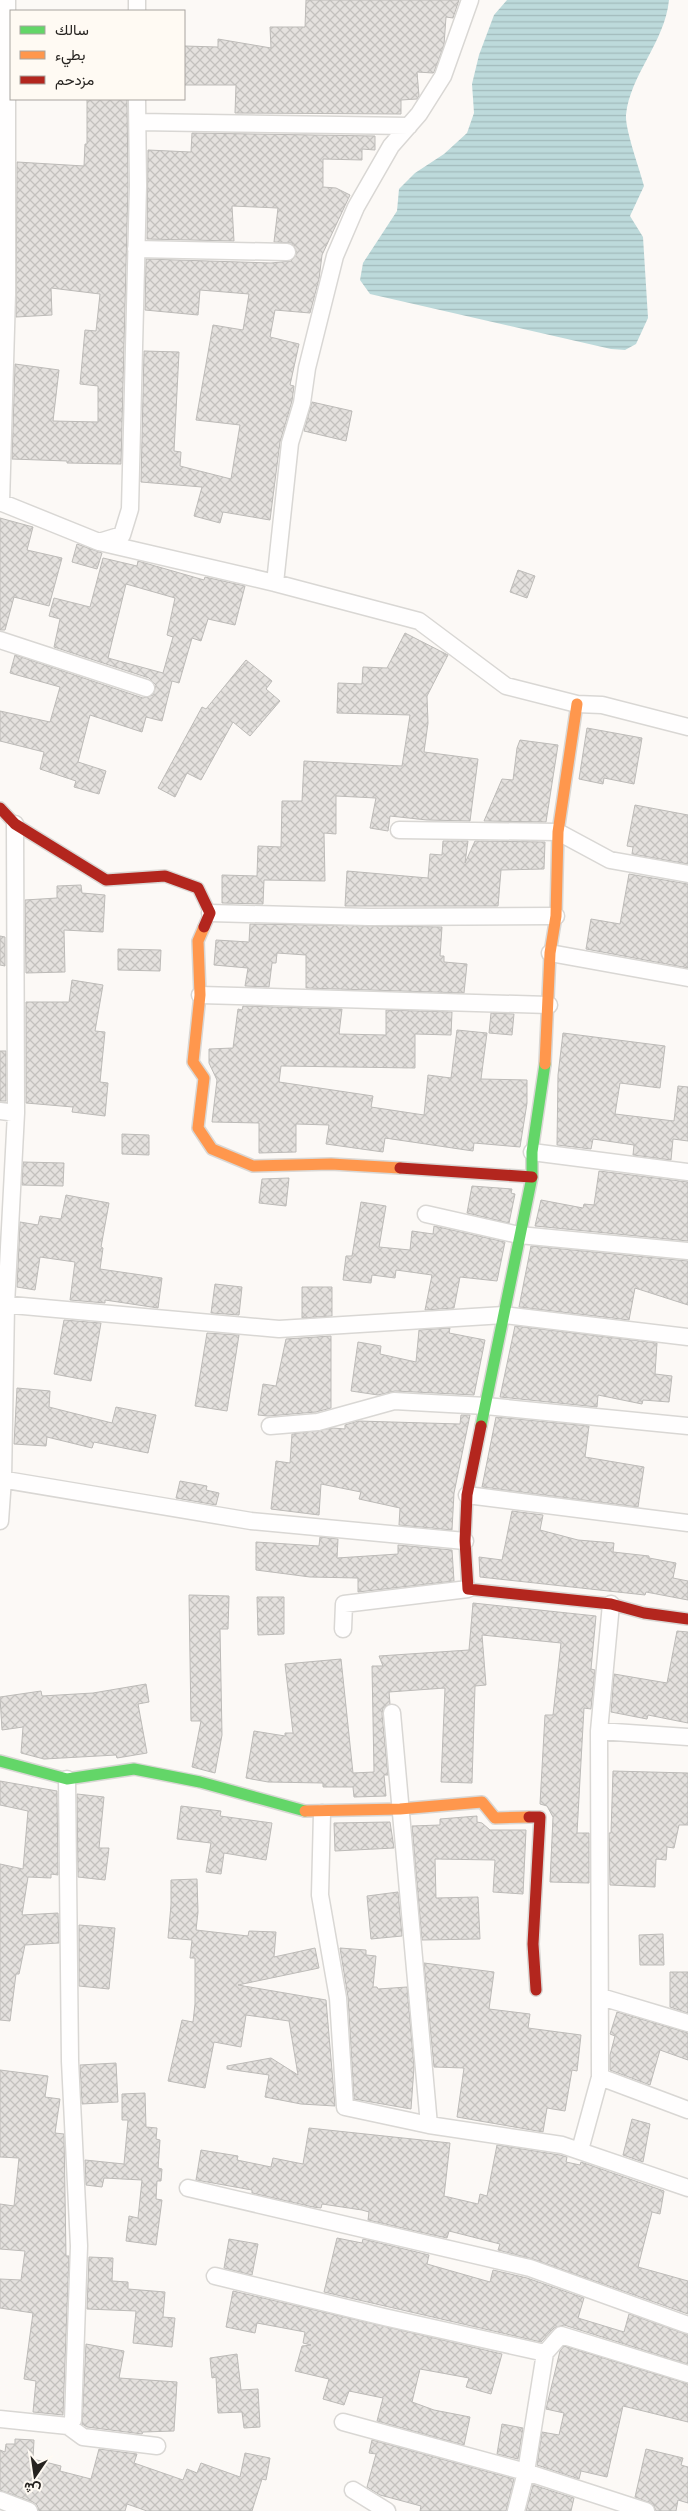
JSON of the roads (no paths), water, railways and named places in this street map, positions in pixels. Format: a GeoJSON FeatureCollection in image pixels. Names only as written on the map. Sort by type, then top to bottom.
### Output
{"type":"FeatureCollection","features":[{"type":"Feature","properties":{"kind":"street"},"geometry":{"type":"LineString","coordinates":[[7,0],[7,294],[0,502],[99,542],[275,583],[419,621],[506,686],[577,704],[602,705],[688,727]]}},
{"type":"Feature","properties":{"kind":"street"},"geometry":{"type":"LineString","coordinates":[[275,583],[290,443],[302,403],[307,368],[335,256],[356,207],[391,146],[409,126],[443,76],[470,0]]}},
{"type":"Feature","properties":{"kind":"street"},"geometry":{"type":"LineString","coordinates":[[99,542],[122,535],[130,509],[136,249],[137,100]]}},
{"type":"Feature","properties":{"kind":"street"},"geometry":{"type":"LineString","coordinates":[[138,122],[409,126]]}},
{"type":"Feature","properties":{"kind":"street"},"geometry":{"type":"LineString","coordinates":[[136,249],[287,252]]}},
{"type":"Feature","properties":{"kind":"street"},"geometry":{"type":"LineString","coordinates":[[0,640],[146,688]]}},
{"type":"Feature","properties":{"kind":"street"},"geometry":{"type":"LineString","coordinates":[[468,1589],[465,1542],[466,1495],[532,1177],[532,1152],[544,1078],[550,953],[556,916],[558,832],[577,704]]}},
{"type":"Feature","properties":{"kind":"street"},"geometry":{"type":"LineString","coordinates":[[0,808],[16,824],[106,880],[165,876],[198,888],[210,913],[198,941],[200,994],[193,1062],[204,1078],[198,1128],[212,1150],[253,1166],[331,1164],[532,1177]]}},
{"type":"Feature","properties":{"kind":"street"},"geometry":{"type":"LineString","coordinates":[[0,1521],[3,1305],[16,1113],[16,824]]}},
{"type":"Feature","properties":{"kind":"street"},"geometry":{"type":"LineString","coordinates":[[399,830],[558,832],[610,860],[688,874]]}},
{"type":"Feature","properties":{"kind":"street"},"geometry":{"type":"LineString","coordinates":[[210,913],[369,917],[556,916]]}},
{"type":"Feature","properties":{"kind":"street"},"geometry":{"type":"LineString","coordinates":[[550,953],[688,978]]}},
{"type":"Feature","properties":{"kind":"street"},"geometry":{"type":"LineString","coordinates":[[200,994],[549,1005]]}},
{"type":"Feature","properties":{"kind":"street"},"geometry":{"type":"LineString","coordinates":[[0,1111],[16,1113]]}},
{"type":"Feature","properties":{"kind":"street"},"geometry":{"type":"LineString","coordinates":[[532,1152],[688,1172]]}},
{"type":"Feature","properties":{"kind":"street"},"geometry":{"type":"LineString","coordinates":[[426,1214],[519,1236],[688,1251]]}},
{"type":"Feature","properties":{"kind":"street"},"geometry":{"type":"LineString","coordinates":[[3,1305],[279,1329],[504,1315],[688,1337]]}},
{"type":"Feature","properties":{"kind":"street"},"geometry":{"type":"LineString","coordinates":[[270,1426],[318,1422],[394,1401],[486,1406],[688,1426]]}},
{"type":"Feature","properties":{"kind":"street"},"geometry":{"type":"LineString","coordinates":[[2,1479],[251,1522],[465,1542]]}},
{"type":"Feature","properties":{"kind":"street"},"geometry":{"type":"LineString","coordinates":[[466,1495],[688,1523]]}},
{"type":"Feature","properties":{"kind":"street"},"geometry":{"type":"LineString","coordinates":[[343,1629],[344,1604],[468,1589],[611,1604],[644,1613],[688,1619]]}},
{"type":"Feature","properties":{"kind":"street"},"geometry":{"type":"LineString","coordinates":[[580,2150],[600,2078],[599,1731],[611,1604]]}},
{"type":"Feature","properties":{"kind":"street"},"geometry":{"type":"LineString","coordinates":[[392,1713],[429,2125]]}},
{"type":"Feature","properties":{"kind":"street"},"geometry":{"type":"LineString","coordinates":[[599,1731],[688,1737]]}},
{"type":"Feature","properties":{"kind":"street"},"geometry":{"type":"LineString","coordinates":[[0,1760],[66,1779],[134,1770],[200,1782],[301,1812],[322,1813],[400,1809],[482,1802],[495,1818],[540,1816],[533,1944],[536,1990]]}},
{"type":"Feature","properties":{"kind":"street"},"geometry":{"type":"LineString","coordinates":[[66,1779],[70,2061],[79,2246],[73,2420],[68,2426]]}},
{"type":"Feature","properties":{"kind":"street"},"geometry":{"type":"LineString","coordinates":[[322,1813],[320,1895],[338,1998],[345,2107],[429,2125],[562,2145],[688,2188]]}},
{"type":"Feature","properties":{"kind":"street"},"geometry":{"type":"LineString","coordinates":[[601,1997],[688,2023]]}},
{"type":"Feature","properties":{"kind":"street"},"geometry":{"type":"LineString","coordinates":[[600,2078],[688,2110]]}},
{"type":"Feature","properties":{"kind":"street"},"geometry":{"type":"LineString","coordinates":[[188,2188],[530,2268],[688,2326]]}},
{"type":"Feature","properties":{"kind":"street"},"geometry":{"type":"LineString","coordinates":[[215,2276],[544,2353]]}},
{"type":"Feature","properties":{"kind":"street"},"geometry":{"type":"LineString","coordinates":[[516,2511],[526,2472],[544,2353],[561,2335],[688,2374]]}},
{"type":"Feature","properties":{"kind":"street"},"geometry":{"type":"LineString","coordinates":[[0,2419],[68,2426],[83,2437],[157,2446]]}},
{"type":"Feature","properties":{"kind":"street"},"geometry":{"type":"LineString","coordinates":[[343,2422],[526,2472],[646,2511]]}},
{"type":"Feature","properties":{"kind":"street"},"geometry":{"type":"LineString","coordinates":[[354,2490],[387,2511]]}},
{"type":"Feature","properties":{"kind":"street"},"geometry":{"type":"LineString","coordinates":[[0,2500],[29,2511]]}},
{"type":"Feature","properties":{"kind":"water"},"geometry":{"type":"Polygon","coordinates":[[[507,0],[669,0],[661,30],[634,86],[626,115],[630,140],[644,186],[630,216],[643,237],[648,318],[636,344],[625,350],[611,349],[370,294],[360,280],[363,263],[397,211],[399,189],[415,173],[444,154],[467,133],[474,113],[472,84],[479,55],[494,15],[507,0]]]}}]}
